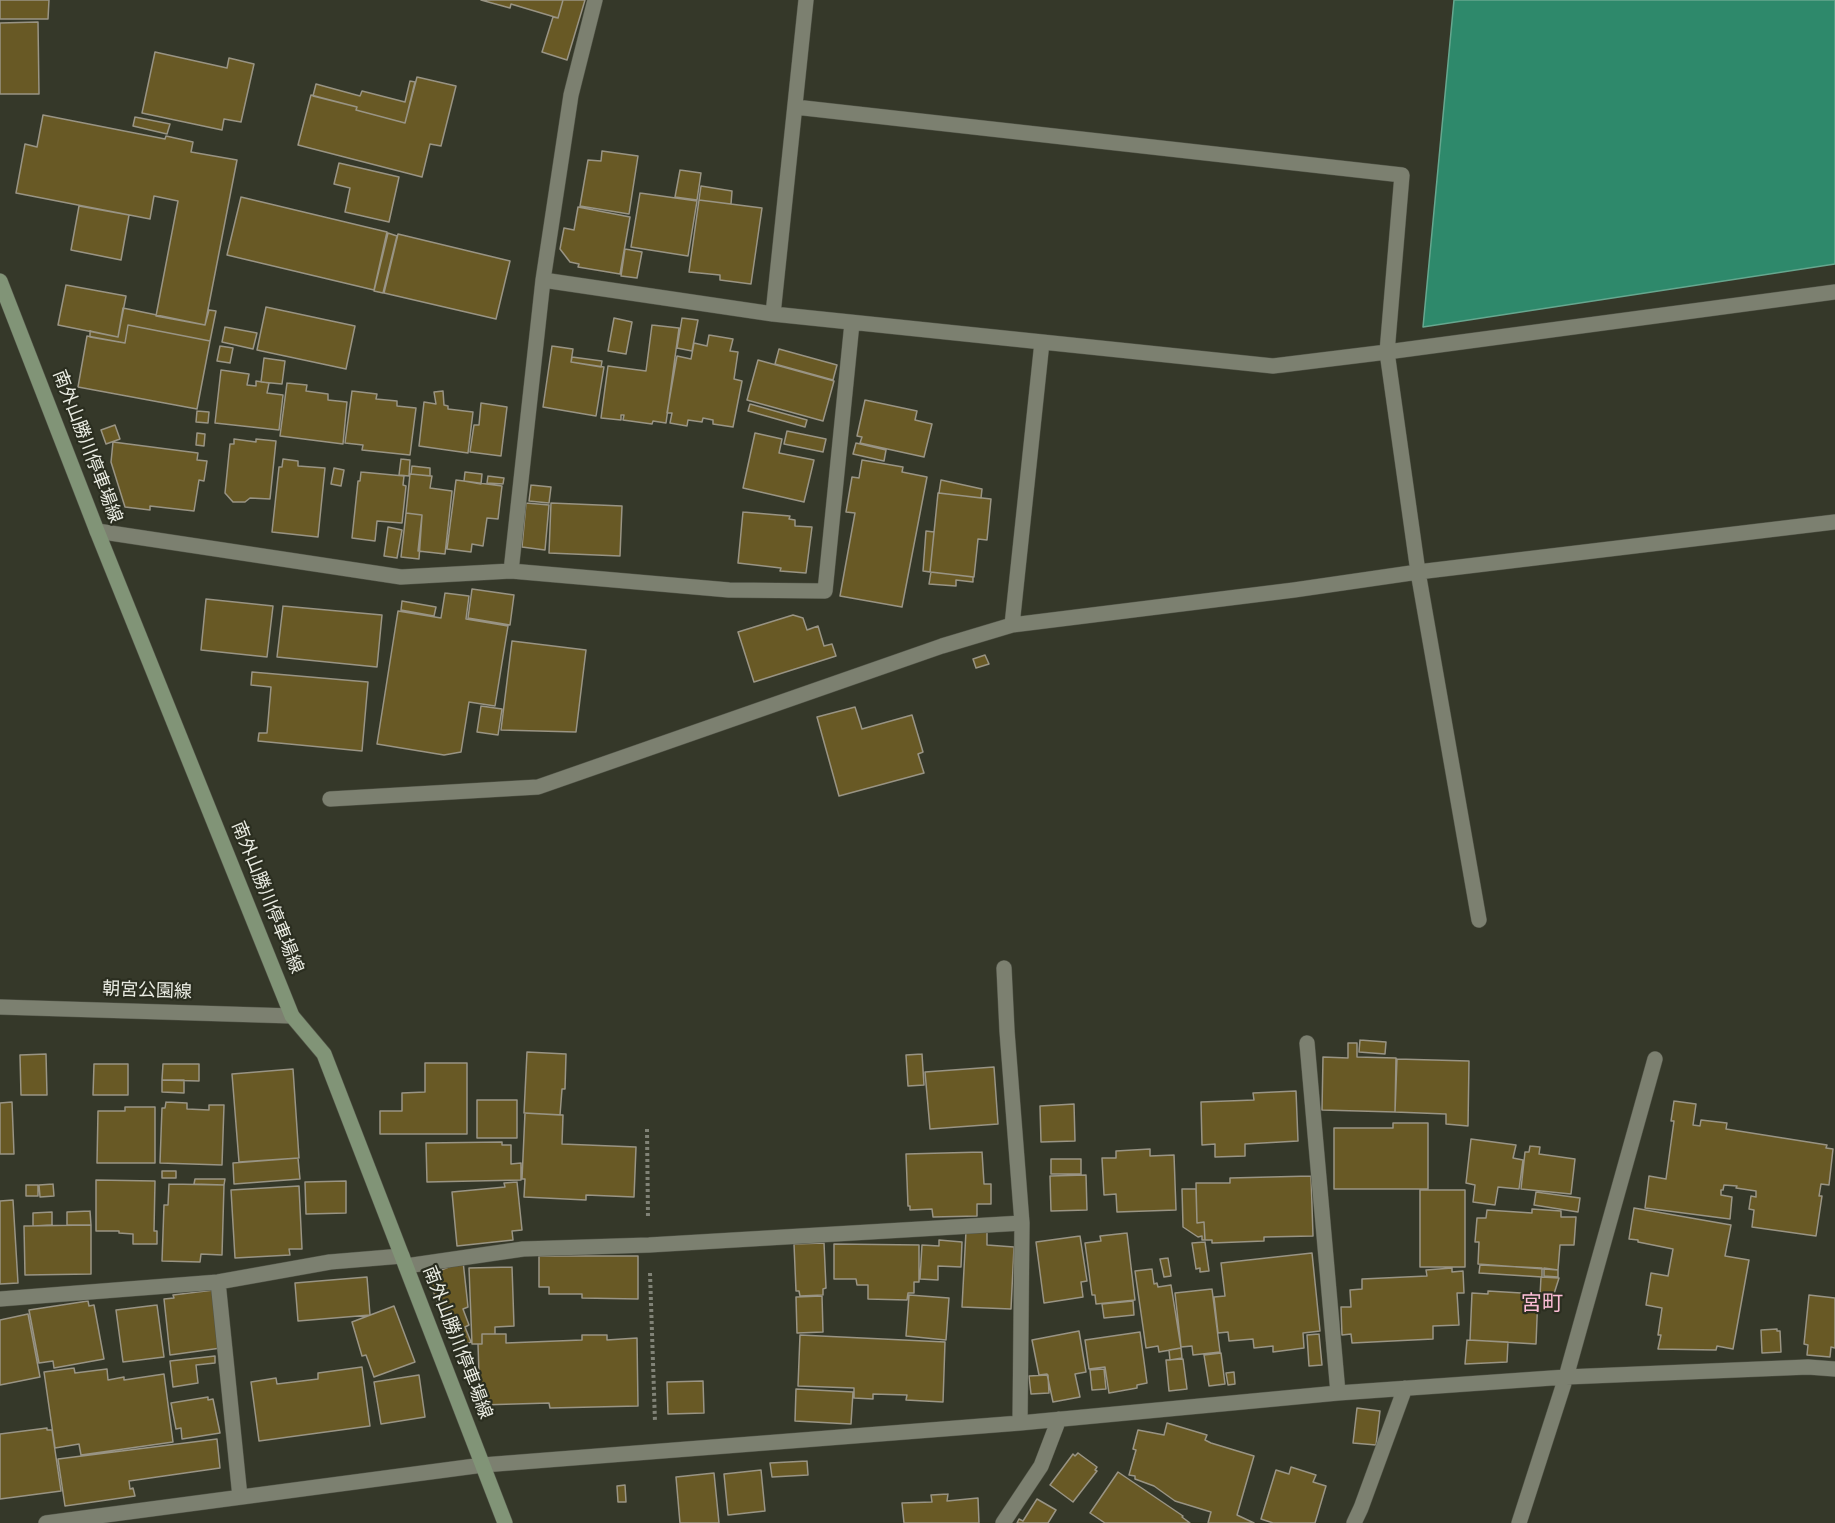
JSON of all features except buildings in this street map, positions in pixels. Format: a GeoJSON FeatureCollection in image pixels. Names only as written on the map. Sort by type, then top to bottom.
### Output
{"type":"FeatureCollection","features":[{"type":"Feature","properties":{"kind":"main road","name":"南外山勝川停車場線"},"geometry":{"type":"LineString","coordinates":[[0,281],[292,1016],[324,1054],[505,1523]]}},
{"type":"Feature","properties":{"kind":"street"},"geometry":{"type":"LineString","coordinates":[[511,571],[543,280],[571,95],[595,0]]}},
{"type":"Feature","properties":{"kind":"street"},"geometry":{"type":"LineString","coordinates":[[773,314],[806,0]]}},
{"type":"Feature","properties":{"kind":"street"},"geometry":{"type":"LineString","coordinates":[[795,107],[1402,176],[1387,352],[1418,572],[1479,920]]}},
{"type":"Feature","properties":{"kind":"street"},"geometry":{"type":"LineString","coordinates":[[543,280],[773,314],[1273,366],[1835,292]]}},
{"type":"Feature","properties":{"kind":"street"},"geometry":{"type":"LineString","coordinates":[[98,531],[401,577],[511,571],[729,590],[825,591],[852,323]]}},
{"type":"Feature","properties":{"kind":"street"},"geometry":{"type":"LineString","coordinates":[[1012,625],[1042,342]]}},
{"type":"Feature","properties":{"kind":"street"},"geometry":{"type":"LineString","coordinates":[[330,799],[538,787],[942,646],[1012,625],[1418,572],[1835,522]]}},
{"type":"Feature","properties":{"kind":"street"},"geometry":{"type":"LineString","coordinates":[[1005,968],[1008,1043],[1022,1223],[1020,1423]]}},
{"type":"Feature","properties":{"kind":"street","name":"朝宮公園線"},"geometry":{"type":"LineString","coordinates":[[0,1007],[292,1016]]}},
{"type":"Feature","properties":{"kind":"street"},"geometry":{"type":"LineString","coordinates":[[1307,1043],[1338,1393]]}},
{"type":"Feature","properties":{"kind":"street"},"geometry":{"type":"LineString","coordinates":[[1519,1523],[1566,1377],[1655,1059]]}},
{"type":"Feature","properties":{"kind":"street"},"geometry":{"type":"LineString","coordinates":[[0,1299],[218,1282],[330,1262],[404,1261],[523,1249],[649,1245],[1022,1223]]}},
{"type":"Feature","properties":{"kind":"street"},"geometry":{"type":"LineString","coordinates":[[218,1282],[240,1497]]}},
{"type":"Feature","properties":{"kind":"street"},"geometry":{"type":"LineString","coordinates":[[46,1523],[483,1465],[1020,1423],[1405,1388],[1566,1377],[1808,1367],[1835,1369]]}},
{"type":"Feature","properties":{"kind":"street"},"geometry":{"type":"LineString","coordinates":[[1354,1523],[1405,1388]]}},
{"type":"Feature","properties":{"kind":"street"},"geometry":{"type":"LineString","coordinates":[[1004,1523],[1041,1466],[1059,1419]]}},
{"type":"Feature","properties":{"kind":"path"},"geometry":{"type":"LineString","coordinates":[[647,1129],[655,1427]]}},
{"type":"Feature","properties":{"kind":"shaded area"},"geometry":{"type":"Polygon","coordinates":[[[1454,0],[1835,0],[1835,264],[1423,327],[1454,0]]]}},
{"type":"Feature","properties":{"kind":"district","name":"宮町"},"geometry":{"type":"Point","coordinates":[1542,1305]}}]}
